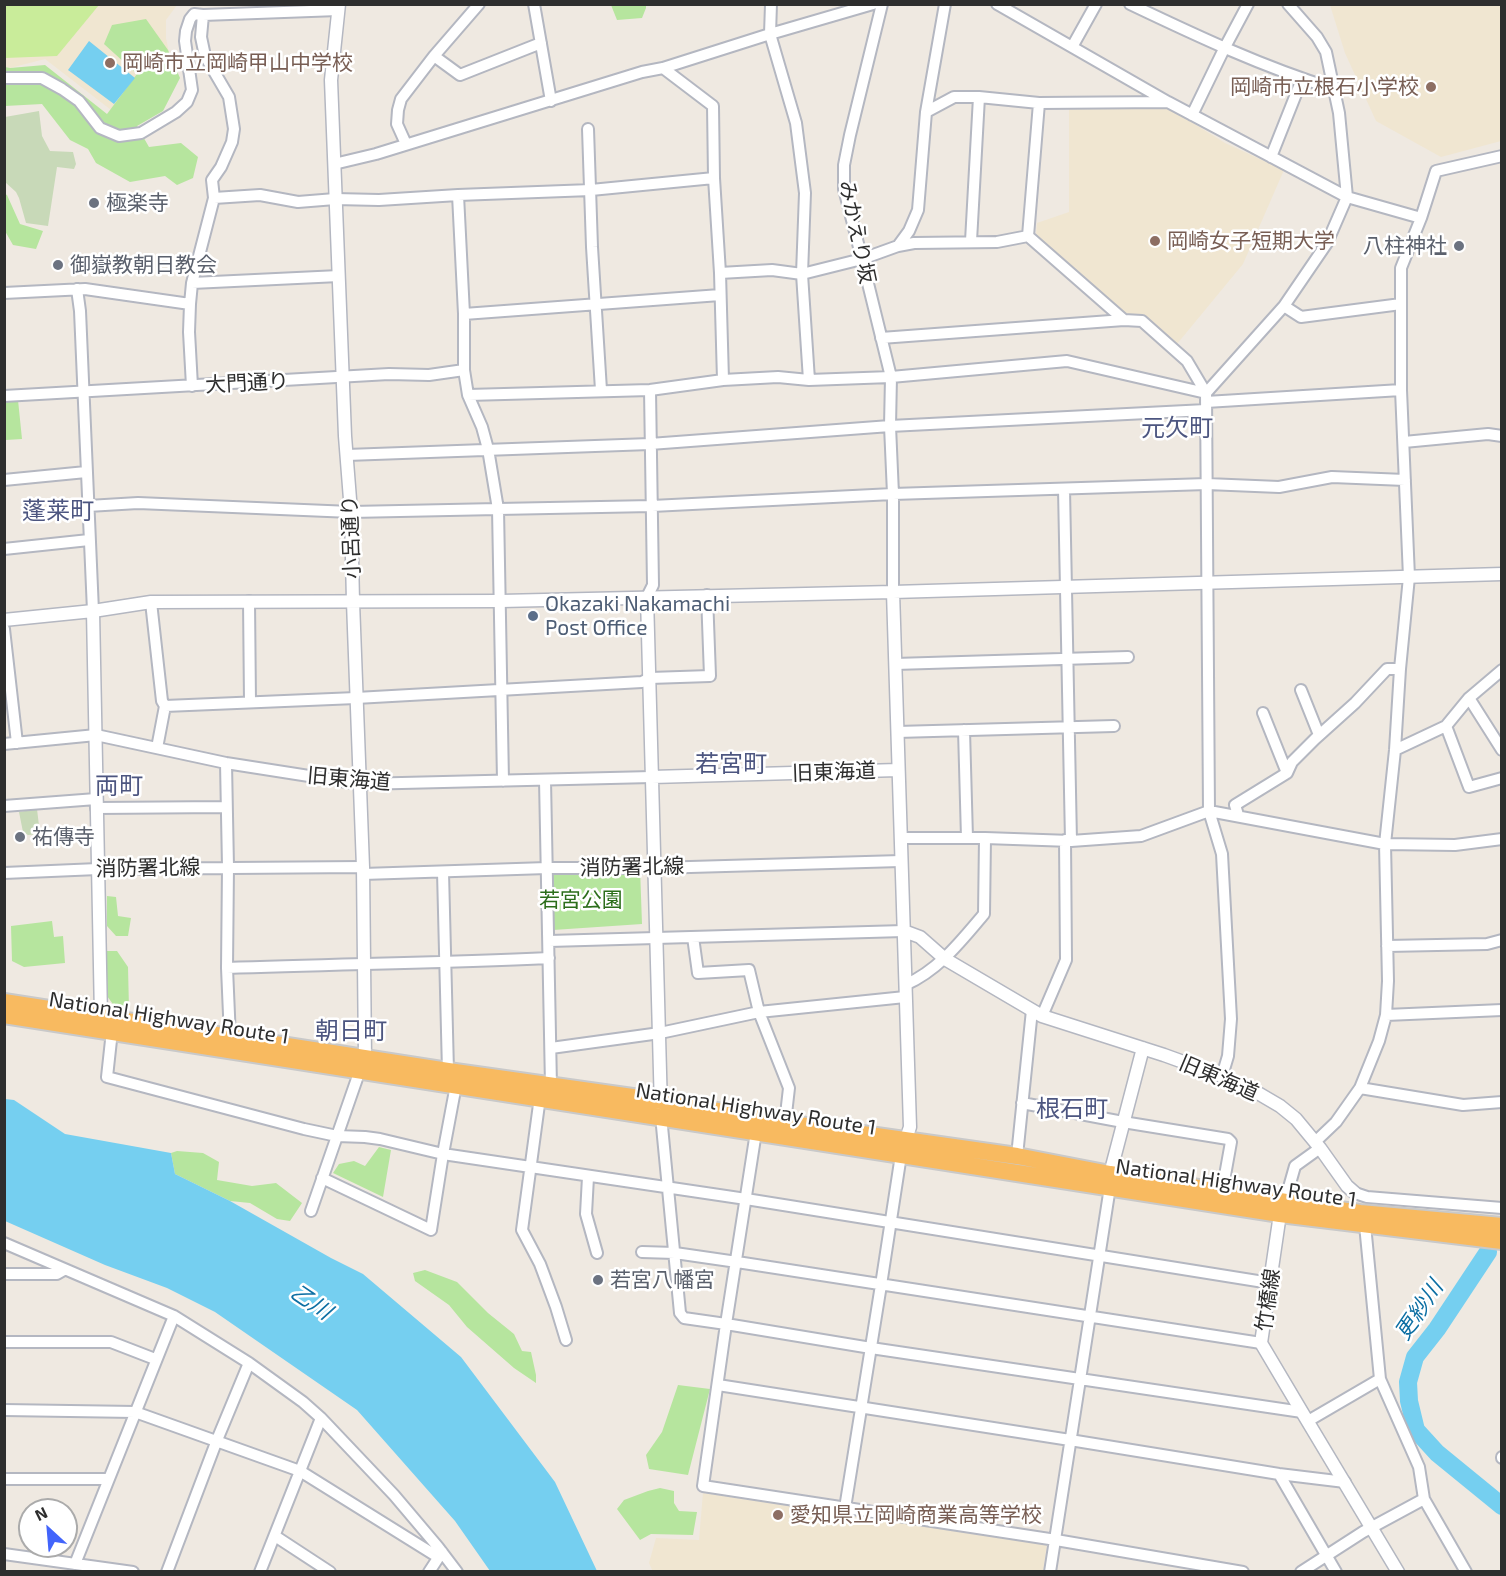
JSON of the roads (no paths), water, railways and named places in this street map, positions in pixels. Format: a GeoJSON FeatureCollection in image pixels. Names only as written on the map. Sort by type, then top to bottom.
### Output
{"type":"FeatureCollection","features":[{"type":"Feature","properties":{"kind":"highway","name":"National Highway Route 1"},"geometry":{"type":"LineString","coordinates":[[4,1002],[231,1038],[363,1064]]}},
{"type":"Feature","properties":{"kind":"highway","name":"National Highway Route 1"},"geometry":{"type":"LineString","coordinates":[[4,1015],[363,1064],[661,1109],[785,1123],[903,1148],[1283,1208],[1365,1225],[1502,1241]]}},
{"type":"Feature","properties":{"kind":"highway","name":"National Highway Route 1"},"geometry":{"type":"LineString","coordinates":[[661,1109],[756,1132],[903,1148],[1017,1156],[1110,1180],[1222,1192],[1283,1208],[1502,1226]]}},
{"type":"Feature","properties":{"kind":"street"},"geometry":{"type":"LineString","coordinates":[[534,4],[551,101]]}},
{"type":"Feature","properties":{"kind":"street"},"geometry":{"type":"LineString","coordinates":[[771,4],[770,34],[796,123],[805,193],[802,274],[809,380]]}},
{"type":"Feature","properties":{"kind":"street"},"geometry":{"type":"LineString","coordinates":[[334,164],[873,4]]}},
{"type":"Feature","properties":{"kind":"street","name":"みかえり坂"},"geometry":{"type":"LineString","coordinates":[[882,4],[850,135],[844,165],[844,189],[891,377],[893,592]]}},
{"type":"Feature","properties":{"kind":"street"},"geometry":{"type":"LineString","coordinates":[[898,246],[909,231],[918,210],[926,112],[945,4]]}},
{"type":"Feature","properties":{"kind":"street"},"geometry":{"type":"LineString","coordinates":[[998,4],[1168,102],[1347,197],[1421,218]]}},
{"type":"Feature","properties":{"kind":"street"},"geometry":{"type":"LineString","coordinates":[[1072,47],[1096,4]]}},
{"type":"Feature","properties":{"kind":"street"},"geometry":{"type":"LineString","coordinates":[[1130,4],[1224,49],[1334,89]]}},
{"type":"Feature","properties":{"kind":"street"},"geometry":{"type":"LineString","coordinates":[[1206,402],[1284,306],[1328,243],[1347,197],[1339,113],[1326,52],[1288,4]]}},
{"type":"Feature","properties":{"kind":"street"},"geometry":{"type":"LineString","coordinates":[[1192,115],[1244,6]]}},
{"type":"Feature","properties":{"kind":"street"},"geometry":{"type":"LineString","coordinates":[[4,78],[42,78],[79,101],[100,128],[119,136],[141,133],[176,112],[187,102],[192,90],[185,41],[190,19],[194,14],[338,7]]}},
{"type":"Feature","properties":{"kind":"street","name":"小呂通り"},"geometry":{"type":"LineString","coordinates":[[338,7],[331,80],[351,512],[352,602],[363,870],[363,1064]]}},
{"type":"Feature","properties":{"kind":"street"},"geometry":{"type":"LineString","coordinates":[[406,144],[397,124],[401,99],[475,7]]}},
{"type":"Feature","properties":{"kind":"street"},"geometry":{"type":"LineString","coordinates":[[192,386],[189,332],[192,283],[214,198],[212,180],[232,142],[234,129],[229,97],[205,56],[201,37],[203,15]]}},
{"type":"Feature","properties":{"kind":"street"},"geometry":{"type":"LineString","coordinates":[[434,56],[460,75],[541,43]]}},
{"type":"Feature","properties":{"kind":"street"},"geometry":{"type":"LineString","coordinates":[[663,68],[713,106],[723,380]]}},
{"type":"Feature","properties":{"kind":"street"},"geometry":{"type":"LineString","coordinates":[[1271,157],[1302,79]]}},
{"type":"Feature","properties":{"kind":"street"},"geometry":{"type":"LineString","coordinates":[[926,112],[954,97],[980,97],[1039,103],[1168,102]]}},
{"type":"Feature","properties":{"kind":"street"},"geometry":{"type":"LineString","coordinates":[[971,241],[980,97]]}},
{"type":"Feature","properties":{"kind":"street"},"geometry":{"type":"LineString","coordinates":[[1028,236],[1039,103]]}},
{"type":"Feature","properties":{"kind":"street"},"geometry":{"type":"LineString","coordinates":[[588,129],[592,248],[601,390]]}},
{"type":"Feature","properties":{"kind":"street"},"geometry":{"type":"LineString","coordinates":[[1283,1208],[1295,1166],[1317,1145],[1360,1088],[1379,1041],[1386,1015],[1388,981],[1385,844],[1409,577],[1401,390],[1401,268],[1421,218],[1436,171],[1502,156]]}},
{"type":"Feature","properties":{"kind":"street"},"geometry":{"type":"LineString","coordinates":[[214,198],[260,195],[298,202],[379,200],[591,190],[714,178]]}},
{"type":"Feature","properties":{"kind":"street"},"geometry":{"type":"LineString","coordinates":[[458,195],[464,314],[464,370],[468,395],[482,427],[488,450],[498,509],[503,781]]}},
{"type":"Feature","properties":{"kind":"street"},"geometry":{"type":"LineString","coordinates":[[720,273],[772,270],[802,274],[914,243],[997,242],[1028,236]]}},
{"type":"Feature","properties":{"kind":"street"},"geometry":{"type":"LineString","coordinates":[[1028,236],[1124,320]]}},
{"type":"Feature","properties":{"kind":"street"},"geometry":{"type":"LineString","coordinates":[[192,283],[339,276]]}},
{"type":"Feature","properties":{"kind":"street"},"geometry":{"type":"LineString","coordinates":[[4,293],[77,289],[190,304]]}},
{"type":"Feature","properties":{"kind":"street"},"geometry":{"type":"LineString","coordinates":[[77,289],[80,310],[93,611],[101,1017]]}},
{"type":"Feature","properties":{"kind":"street"},"geometry":{"type":"LineString","coordinates":[[464,314],[720,295]]}},
{"type":"Feature","properties":{"kind":"street"},"geometry":{"type":"LineString","coordinates":[[1284,306],[1301,317],[1401,304]]}},
{"type":"Feature","properties":{"kind":"street"},"geometry":{"type":"LineString","coordinates":[[881,338],[1124,320],[1142,321],[1187,362],[1206,402],[1209,811],[1222,854],[1231,1019],[1228,1056],[1222,1076]]}},
{"type":"Feature","properties":{"kind":"street"},"geometry":{"type":"LineString","coordinates":[[468,395],[650,390],[723,380],[778,377],[809,380],[891,377],[1066,362],[1206,402]]}},
{"type":"Feature","properties":{"kind":"street","name":"大門通り"},"geometry":{"type":"LineString","coordinates":[[4,396],[389,374],[429,375],[464,370]]}},
{"type":"Feature","properties":{"kind":"street"},"geometry":{"type":"LineString","coordinates":[[650,390],[653,585],[647,597],[661,1109],[680,1313],[684,1318],[1080,1379],[1305,1417],[1380,1379]]}},
{"type":"Feature","properties":{"kind":"street"},"geometry":{"type":"LineString","coordinates":[[347,455],[650,444],[1206,402],[1401,390]]}},
{"type":"Feature","properties":{"kind":"street"},"geometry":{"type":"LineString","coordinates":[[1404,442],[1488,434],[1502,436]]}},
{"type":"Feature","properties":{"kind":"street"},"geometry":{"type":"LineString","coordinates":[[4,480],[86,472]]}},
{"type":"Feature","properties":{"kind":"street"},"geometry":{"type":"LineString","coordinates":[[88,506],[138,503],[351,512],[652,506],[893,494],[1207,484],[1278,487],[1332,477],[1405,480]]}},
{"type":"Feature","properties":{"kind":"street"},"geometry":{"type":"LineString","coordinates":[[1017,1156],[1022,1103],[1037,1013],[1066,960],[1070,728],[1064,489]]}},
{"type":"Feature","properties":{"kind":"street"},"geometry":{"type":"LineString","coordinates":[[4,549],[89,540]]}},
{"type":"Feature","properties":{"kind":"street"},"geometry":{"type":"LineString","coordinates":[[4,620],[93,611],[151,602],[501,601],[1066,588],[1502,574]]}},
{"type":"Feature","properties":{"kind":"street"},"geometry":{"type":"LineString","coordinates":[[893,592],[898,770]]}},
{"type":"Feature","properties":{"kind":"street"},"geometry":{"type":"LineString","coordinates":[[165,706],[502,690],[642,682],[650,678],[710,676],[707,596]]}},
{"type":"Feature","properties":{"kind":"street"},"geometry":{"type":"LineString","coordinates":[[249,601],[250,702]]}},
{"type":"Feature","properties":{"kind":"street"},"geometry":{"type":"LineString","coordinates":[[151,602],[162,700],[165,706],[158,748]]}},
{"type":"Feature","properties":{"kind":"street"},"geometry":{"type":"LineString","coordinates":[[4,629],[17,743]]}},
{"type":"Feature","properties":{"kind":"street"},"geometry":{"type":"LineString","coordinates":[[895,663],[1128,657]]}},
{"type":"Feature","properties":{"kind":"street"},"geometry":{"type":"LineString","coordinates":[[1238,816],[1235,805],[1287,773],[1292,762],[1355,703],[1387,669],[1400,669]]}},
{"type":"Feature","properties":{"kind":"street"},"geometry":{"type":"LineString","coordinates":[[1395,750],[1446,726],[1469,698],[1502,670]]}},
{"type":"Feature","properties":{"kind":"street"},"geometry":{"type":"LineString","coordinates":[[1301,690],[1319,735]]}},
{"type":"Feature","properties":{"kind":"street"},"geometry":{"type":"LineString","coordinates":[[1469,698],[1502,750]]}},
{"type":"Feature","properties":{"kind":"street"},"geometry":{"type":"LineString","coordinates":[[1263,712],[1287,773]]}},
{"type":"Feature","properties":{"kind":"street"},"geometry":{"type":"LineString","coordinates":[[897,732],[1114,726]]}},
{"type":"Feature","properties":{"kind":"street"},"geometry":{"type":"LineString","coordinates":[[1446,726],[1469,787],[1502,778]]}},
{"type":"Feature","properties":{"kind":"street"},"geometry":{"type":"LineString","coordinates":[[964,730],[967,838]]}},
{"type":"Feature","properties":{"kind":"street","name":"旧東海道"},"geometry":{"type":"LineString","coordinates":[[4,744],[96,735],[225,763],[360,784],[898,770],[904,931],[920,937],[945,959],[1037,1013],[1222,1076],[1251,1089],[1280,1106],[1296,1119],[1347,1186],[1355,1193],[1366,1197],[1501,1207]]}},
{"type":"Feature","properties":{"kind":"street"},"geometry":{"type":"LineString","coordinates":[[225,763],[228,867],[227,968],[231,1038]]}},
{"type":"Feature","properties":{"kind":"street"},"geometry":{"type":"LineString","coordinates":[[545,780],[551,1048],[546,1092],[530,1168],[522,1230],[540,1263],[566,1340]]}},
{"type":"Feature","properties":{"kind":"street"},"geometry":{"type":"LineString","coordinates":[[4,806],[96,803],[226,807]]}},
{"type":"Feature","properties":{"kind":"street"},"geometry":{"type":"LineString","coordinates":[[901,838],[1068,841],[1140,836],[1209,811],[1385,844],[1455,845],[1502,839]]}},
{"type":"Feature","properties":{"kind":"street"},"geometry":{"type":"LineString","coordinates":[[551,1048],[660,1033],[759,1012],[905,991],[913,981],[945,959],[984,914],[985,838]]}},
{"type":"Feature","properties":{"kind":"street","name":"消防署北線"},"geometry":{"type":"LineString","coordinates":[[4,873],[228,867],[443,872],[901,861]]}},
{"type":"Feature","properties":{"kind":"street"},"geometry":{"type":"LineString","coordinates":[[322,1178],[431,1230],[452,1078],[445,963],[443,872]]}},
{"type":"Feature","properties":{"kind":"street"},"geometry":{"type":"LineString","coordinates":[[549,941],[904,931],[910,1127],[903,1148],[890,1222],[845,1508]]}},
{"type":"Feature","properties":{"kind":"street"},"geometry":{"type":"LineString","coordinates":[[693,937],[698,973],[749,970],[759,1012],[789,1088],[785,1123]]}},
{"type":"Feature","properties":{"kind":"street"},"geometry":{"type":"LineString","coordinates":[[1387,946],[1487,944],[1502,940]]}},
{"type":"Feature","properties":{"kind":"street"},"geometry":{"type":"LineString","coordinates":[[227,968],[549,958]]}},
{"type":"Feature","properties":{"kind":"street"},"geometry":{"type":"LineString","coordinates":[[1386,1015],[1502,1010]]}},
{"type":"Feature","properties":{"kind":"street"},"geometry":{"type":"LineString","coordinates":[[112,1031],[106,1077],[304,1130],[337,1136],[380,1139],[443,1154],[746,1199],[1270,1283]]}},
{"type":"Feature","properties":{"kind":"street"},"geometry":{"type":"LineString","coordinates":[[1050,1572],[1110,1180],[1143,1048]]}},
{"type":"Feature","properties":{"kind":"street"},"geometry":{"type":"LineString","coordinates":[[311,1211],[363,1064]]}},
{"type":"Feature","properties":{"kind":"street"},"geometry":{"type":"LineString","coordinates":[[1360,1088],[1463,1105],[1502,1102]]}},
{"type":"Feature","properties":{"kind":"street"},"geometry":{"type":"LineString","coordinates":[[1022,1103],[1228,1139],[1231,1142],[1222,1192]]}},
{"type":"Feature","properties":{"kind":"street"},"geometry":{"type":"LineString","coordinates":[[756,1132],[704,1486],[1056,1540],[1243,1572]]}},
{"type":"Feature","properties":{"kind":"street"},"geometry":{"type":"LineString","coordinates":[[588,1177],[586,1214],[597,1253]]}},
{"type":"Feature","properties":{"kind":"street","name":"竹橋線"},"geometry":{"type":"LineString","coordinates":[[1283,1208],[1262,1343],[1398,1572]]}},
{"type":"Feature","properties":{"kind":"street"},"geometry":{"type":"LineString","coordinates":[[1365,1225],[1380,1379],[1419,1467],[1424,1499],[1466,1572]]}},
{"type":"Feature","properties":{"kind":"street"},"geometry":{"type":"LineString","coordinates":[[4,1243],[174,1316],[249,1363],[303,1402],[394,1495],[440,1555],[457,1572]]}},
{"type":"Feature","properties":{"kind":"street"},"geometry":{"type":"LineString","coordinates":[[642,1252],[675,1253],[1262,1343]]}},
{"type":"Feature","properties":{"kind":"street"},"geometry":{"type":"LineString","coordinates":[[4,1274],[57,1274],[64,1270]]}},
{"type":"Feature","properties":{"kind":"street"},"geometry":{"type":"LineString","coordinates":[[75,1564],[174,1316]]}},
{"type":"Feature","properties":{"kind":"street"},"geometry":{"type":"LineString","coordinates":[[4,1342],[111,1342],[155,1359]]}},
{"type":"Feature","properties":{"kind":"street"},"geometry":{"type":"LineString","coordinates":[[167,1572],[249,1363]]}},
{"type":"Feature","properties":{"kind":"street"},"geometry":{"type":"LineString","coordinates":[[718,1385],[1279,1474],[1345,1482]]}},
{"type":"Feature","properties":{"kind":"street"},"geometry":{"type":"LineString","coordinates":[[4,1410],[135,1412],[300,1471],[440,1555]]}},
{"type":"Feature","properties":{"kind":"street"},"geometry":{"type":"LineString","coordinates":[[260,1572],[321,1418]]}},
{"type":"Feature","properties":{"kind":"street"},"geometry":{"type":"LineString","coordinates":[[1279,1474],[1336,1572]]}},
{"type":"Feature","properties":{"kind":"street"},"geometry":{"type":"LineString","coordinates":[[4,1479],[108,1479]]}},
{"type":"Feature","properties":{"kind":"street"},"geometry":{"type":"LineString","coordinates":[[1301,1572],[1332,1550],[1424,1499]]}},
{"type":"Feature","properties":{"kind":"street"},"geometry":{"type":"LineString","coordinates":[[275,1536],[330,1572]]}},
{"type":"Feature","properties":{"kind":"street"},"geometry":{"type":"LineString","coordinates":[[4,1554],[133,1572]]}},
{"type":"Feature","properties":{"kind":"street"},"geometry":{"type":"LineString","coordinates":[[429,1572],[440,1555]]}},
{"type":"Feature","properties":{"kind":"water"},"geometry":{"type":"Polygon","coordinates":[[[89,41],[135,78],[114,104],[68,70],[89,41]]]}},
{"type":"Feature","properties":{"kind":"water","name":"乙川"},"geometry":{"type":"Polygon","coordinates":[[[5,1099],[14,1100],[65,1134],[171,1153],[175,1174],[230,1201],[363,1274],[461,1357],[555,1482],[597,1571],[490,1571],[455,1521],[357,1410],[215,1312],[167,1288],[105,1265],[5,1221],[5,1099]]]}},
{"type":"Feature","properties":{"kind":"waterway","name":"更紗川"},"geometry":{"type":"LineString","coordinates":[[1488,1252],[1437,1329],[1415,1357],[1408,1382],[1409,1401],[1416,1430],[1437,1453],[1502,1506]]}},
{"type":"Feature","properties":{"kind":"place","name":"岡崎市立岡崎甲山中学校"},"geometry":{"type":"Point","coordinates":[110,63]}},
{"type":"Feature","properties":{"kind":"place","name":"岡崎市立根石小学校"},"geometry":{"type":"Point","coordinates":[1431,87]}},
{"type":"Feature","properties":{"kind":"place","name":"極楽寺"},"geometry":{"type":"Point","coordinates":[94,203]}},
{"type":"Feature","properties":{"kind":"place","name":"岡崎女子短期大学"},"geometry":{"type":"Point","coordinates":[1155,241]}},
{"type":"Feature","properties":{"kind":"place","name":"八柱神社"},"geometry":{"type":"Point","coordinates":[1459,246]}},
{"type":"Feature","properties":{"kind":"place","name":"御嶽教朝日教会"},"geometry":{"type":"Point","coordinates":[58,265]}},
{"type":"Feature","properties":{"kind":"place","name":"Okazaki Nakamachi Post Office"},"geometry":{"type":"Point","coordinates":[533,616]}},
{"type":"Feature","properties":{"kind":"place","name":"祐傳寺"},"geometry":{"type":"Point","coordinates":[20,837]}},
{"type":"Feature","properties":{"kind":"place","name":"若宮八幡宮"},"geometry":{"type":"Point","coordinates":[598,1280]}},
{"type":"Feature","properties":{"kind":"place","name":"愛知県立岡崎商業高等学校"},"geometry":{"type":"Point","coordinates":[778,1515]}},
{"type":"Feature","properties":{"kind":"district","name":"元欠町"},"geometry":{"type":"Point","coordinates":[1177,428]}},
{"type":"Feature","properties":{"kind":"district","name":"蓬莱町"},"geometry":{"type":"Point","coordinates":[58,511]}},
{"type":"Feature","properties":{"kind":"district","name":"若宮町"},"geometry":{"type":"Point","coordinates":[731,764]}},
{"type":"Feature","properties":{"kind":"district","name":"両町"},"geometry":{"type":"Point","coordinates":[119,786]}},
{"type":"Feature","properties":{"kind":"district","name":"朝日町"},"geometry":{"type":"Point","coordinates":[351,1031]}},
{"type":"Feature","properties":{"kind":"district","name":"根石町"},"geometry":{"type":"Point","coordinates":[1072,1109]}},
{"type":"Feature","properties":{"kind":"park label","name":"若宮公園"},"geometry":{"type":"Point","coordinates":[581,900]}}]}
